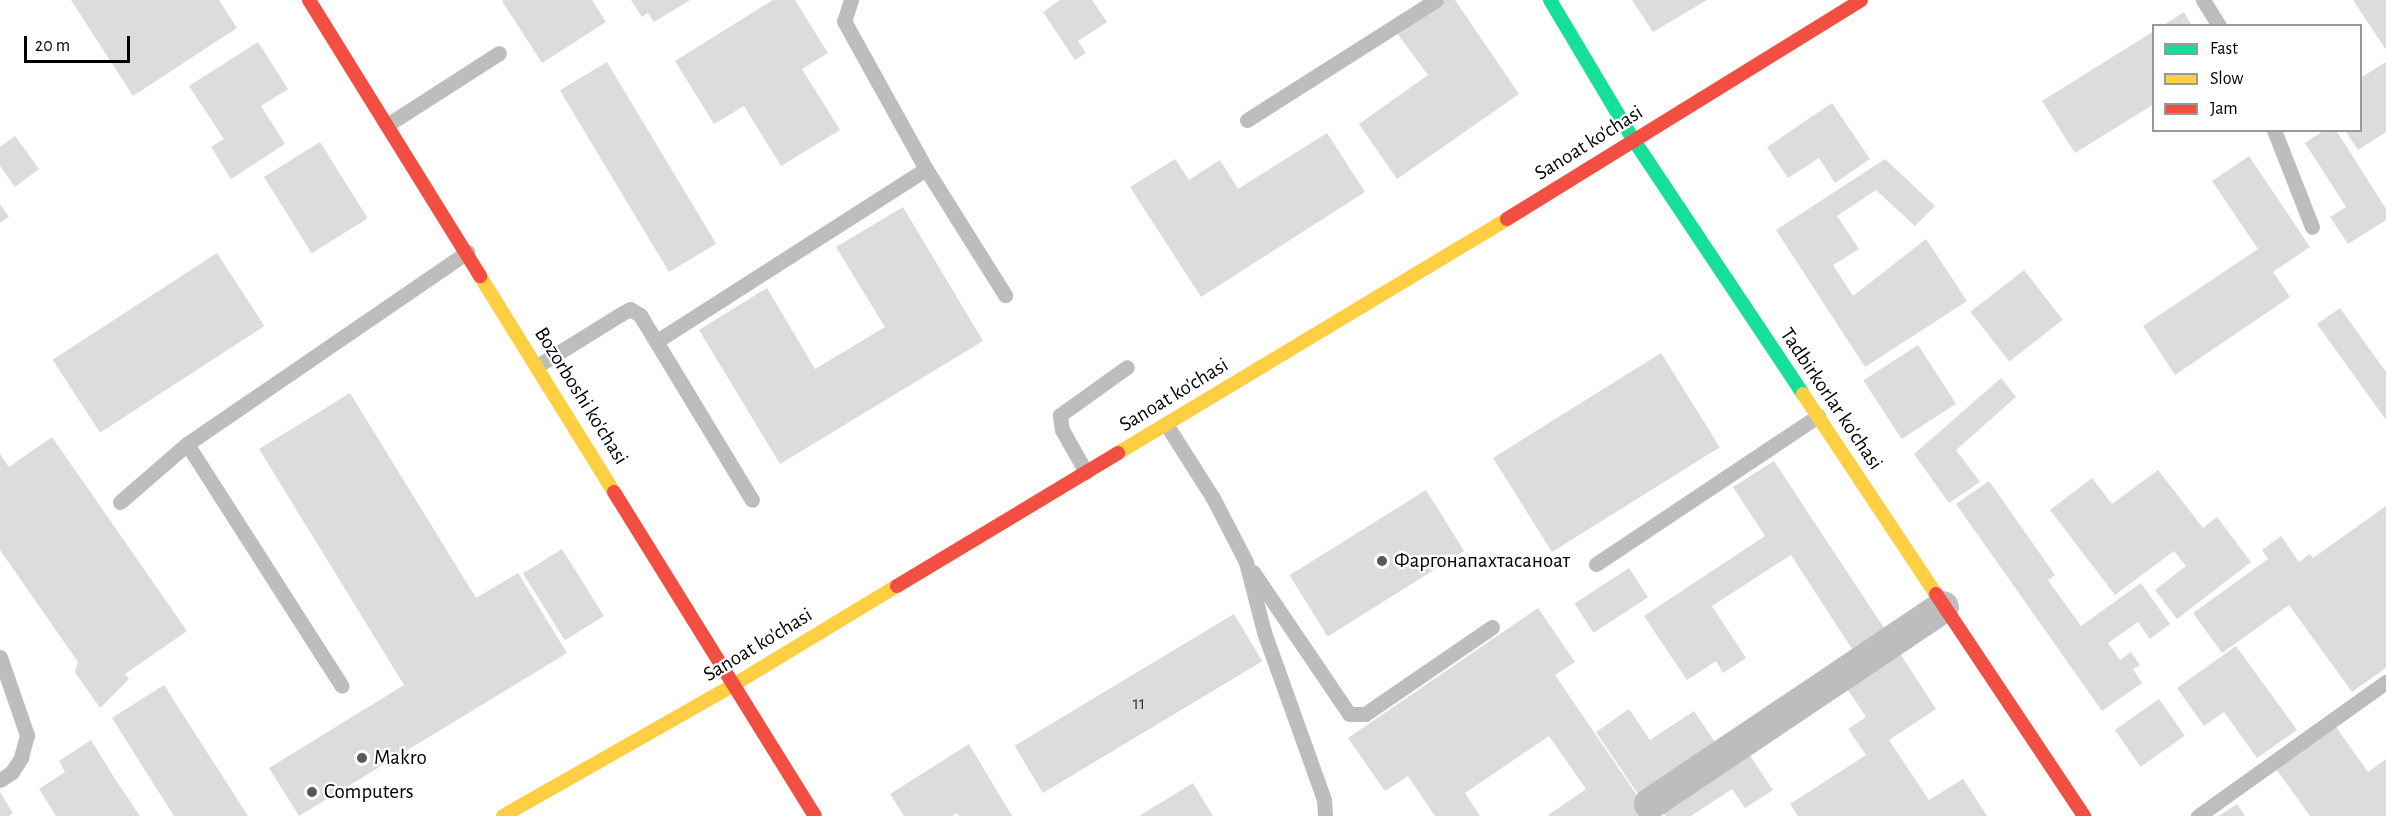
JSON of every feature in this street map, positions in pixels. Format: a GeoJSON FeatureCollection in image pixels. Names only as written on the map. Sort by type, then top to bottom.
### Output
{"type":"FeatureCollection","features":[{"type":"Feature","properties":{"kind":"main road","name":"Bozorboshi ko'chasi"},"geometry":{"type":"LineString","coordinates":[[309,0],[815,816]]}},
{"type":"Feature","properties":{"kind":"main road","name":"Tadbirkorlar ko'chasi"},"geometry":{"type":"LineString","coordinates":[[1550,0],[1634,139],[2084,816]]}},
{"type":"Feature","properties":{"kind":"main road","name":"Sanoat ko'chasi"},"geometry":{"type":"LineString","coordinates":[[503,816],[735,684],[1606,159],[1634,139],[1861,0]]}},
{"type":"Feature","properties":{"kind":"street"},"geometry":{"type":"LineString","coordinates":[[1650,804],[1943,607]]}},
{"type":"Feature","properties":{"kind":"lane"},"geometry":{"type":"LineString","coordinates":[[851,0],[844,21],[926,169],[1005,295]]}},
{"type":"Feature","properties":{"kind":"lane"},"geometry":{"type":"LineString","coordinates":[[1247,120],[1436,0]]}},
{"type":"Feature","properties":{"kind":"lane"},"geometry":{"type":"LineString","coordinates":[[2203,0],[2218,24]]}},
{"type":"Feature","properties":{"kind":"lane"},"geometry":{"type":"LineString","coordinates":[[387,125],[499,53]]}},
{"type":"Feature","properties":{"kind":"lane"},"geometry":{"type":"LineString","coordinates":[[2275,132],[2312,227]]}},
{"type":"Feature","properties":{"kind":"lane"},"geometry":{"type":"LineString","coordinates":[[657,341],[926,169]]}},
{"type":"Feature","properties":{"kind":"lane"},"geometry":{"type":"LineString","coordinates":[[120,502],[187,444],[467,252]]}},
{"type":"Feature","properties":{"kind":"lane"},"geometry":{"type":"LineString","coordinates":[[537,366],[630,309],[640,315],[752,500]]}},
{"type":"Feature","properties":{"kind":"lane"},"geometry":{"type":"LineString","coordinates":[[1086,472],[1062,430],[1060,415],[1127,367]]}},
{"type":"Feature","properties":{"kind":"lane"},"geometry":{"type":"LineString","coordinates":[[1596,564],[1818,416]]}},
{"type":"Feature","properties":{"kind":"lane"},"geometry":{"type":"LineString","coordinates":[[1166,424],[1213,498],[1246,562],[1349,714],[1365,714],[1492,627]]}},
{"type":"Feature","properties":{"kind":"lane"},"geometry":{"type":"LineString","coordinates":[[187,444],[342,686]]}},
{"type":"Feature","properties":{"kind":"lane"},"geometry":{"type":"LineString","coordinates":[[1246,562],[1264,632],[1324,800],[1325,816]]}},
{"type":"Feature","properties":{"kind":"lane"},"geometry":{"type":"LineString","coordinates":[[0,657],[27,735],[21,758],[12,772],[0,780]]}},
{"type":"Feature","properties":{"kind":"lane"},"geometry":{"type":"LineString","coordinates":[[2198,816],[2386,682]]}},
{"type":"Feature","properties":{"kind":"building"},"geometry":{"type":"Polygon","coordinates":[[[71,0],[219,0],[237,28],[133,96],[71,0]]]}},
{"type":"Feature","properties":{"kind":"building"},"geometry":{"type":"Polygon","coordinates":[[[592,0],[606,22],[542,63],[502,1],[592,0]]]}},
{"type":"Feature","properties":{"kind":"building"},"geometry":{"type":"Polygon","coordinates":[[[631,0],[690,0],[654,22],[648,13],[642,17],[631,0]]]}},
{"type":"Feature","properties":{"kind":"building"},"geometry":{"type":"Polygon","coordinates":[[[773,0],[795,0],[828,53],[802,69],[840,130],[781,166],[744,106],[714,124],[675,61],[773,0]]]}},
{"type":"Feature","properties":{"kind":"building"},"geometry":{"type":"Polygon","coordinates":[[[1060,0],[1092,0],[1107,22],[1078,41],[1086,53],[1075,60],[1043,12],[1060,0]]]}},
{"type":"Feature","properties":{"kind":"building"},"geometry":{"type":"Polygon","coordinates":[[[1445,0],[1455,0],[1519,94],[1397,179],[1359,124],[1428,75],[1397,33],[1445,0]]]}},
{"type":"Feature","properties":{"kind":"building"},"geometry":{"type":"Polygon","coordinates":[[[1632,0],[1707,0],[1653,32],[1632,0]]]}},
{"type":"Feature","properties":{"kind":"building"},"geometry":{"type":"Polygon","coordinates":[[[2353,0],[2386,0],[2386,50],[2353,0]]]}},
{"type":"Feature","properties":{"kind":"building"},"geometry":{"type":"Polygon","coordinates":[[[2184,12],[2191,24],[2165,24],[2184,12]]]}},
{"type":"Feature","properties":{"kind":"building"},"geometry":{"type":"Polygon","coordinates":[[[2152,32],[2152,105],[2075,153],[2042,101],[2152,32]]]}},
{"type":"Feature","properties":{"kind":"building"},"geometry":{"type":"Polygon","coordinates":[[[258,42],[288,89],[261,106],[285,144],[231,179],[211,147],[224,139],[189,86],[258,42]]]}},
{"type":"Feature","properties":{"kind":"building"},"geometry":{"type":"Polygon","coordinates":[[[607,62],[716,244],[669,272],[560,90],[607,62]]]}},
{"type":"Feature","properties":{"kind":"building"},"geometry":{"type":"Polygon","coordinates":[[[2386,62],[2386,132],[2358,150],[2346,132],[2362,132],[2362,77],[2386,62]]]}},
{"type":"Feature","properties":{"kind":"building"},"geometry":{"type":"Polygon","coordinates":[[[1832,103],[1870,159],[1835,183],[1819,158],[1788,178],[1767,147],[1832,103]]]}},
{"type":"Feature","properties":{"kind":"building"},"geometry":{"type":"Polygon","coordinates":[[[2321,132],[2337,132],[2386,209],[2386,220],[2348,244],[2330,217],[2346,207],[2305,143],[2321,132]]]}},
{"type":"Feature","properties":{"kind":"building"},"geometry":{"type":"Polygon","coordinates":[[[1327,133],[1365,192],[1201,297],[1130,187],[1175,159],[1189,180],[1220,160],[1238,189],[1327,133]]]}},
{"type":"Feature","properties":{"kind":"building"},"geometry":{"type":"Polygon","coordinates":[[[15,136],[39,169],[15,187],[0,166],[0,147],[15,136]]]}},
{"type":"Feature","properties":{"kind":"building"},"geometry":{"type":"Polygon","coordinates":[[[320,142],[368,218],[312,253],[264,177],[320,142]]]}},
{"type":"Feature","properties":{"kind":"building"},"geometry":{"type":"Polygon","coordinates":[[[2249,156],[2310,247],[2273,272],[2290,297],[2175,375],[2143,326],[2258,249],[2212,181],[2249,156]]]}},
{"type":"Feature","properties":{"kind":"building"},"geometry":{"type":"Polygon","coordinates":[[[1885,159],[1935,206],[1915,226],[1876,190],[1837,216],[1859,249],[1833,265],[1853,296],[1926,239],[1967,301],[1865,367],[1776,230],[1885,159]]]}},
{"type":"Feature","properties":{"kind":"building"},"geometry":{"type":"Polygon","coordinates":[[[0,204],[9,217],[0,223],[0,204]]]}},
{"type":"Feature","properties":{"kind":"building"},"geometry":{"type":"Polygon","coordinates":[[[903,207],[983,341],[780,464],[699,330],[767,288],[815,369],[885,327],[836,247],[903,207]]]}},
{"type":"Feature","properties":{"kind":"building"},"geometry":{"type":"Polygon","coordinates":[[[217,253],[264,326],[100,433],[53,360],[217,253]]]}},
{"type":"Feature","properties":{"kind":"building"},"geometry":{"type":"Polygon","coordinates":[[[2024,270],[2063,320],[2009,362],[1970,312],[2024,270]]]}},
{"type":"Feature","properties":{"kind":"building"},"geometry":{"type":"Polygon","coordinates":[[[2340,308],[2386,372],[2386,420],[2317,324],[2340,308]]]}},
{"type":"Feature","properties":{"kind":"building"},"geometry":{"type":"Polygon","coordinates":[[[1918,345],[1956,404],[1902,439],[1863,380],[1918,345]]]}},
{"type":"Feature","properties":{"kind":"building"},"geometry":{"type":"Polygon","coordinates":[[[1661,353],[1720,447],[1552,552],[1493,458],[1661,353]]]}},
{"type":"Feature","properties":{"kind":"building"},"geometry":{"type":"Polygon","coordinates":[[[2001,378],[2016,397],[1956,450],[1980,482],[1949,503],[1914,454],[2001,378]]]}},
{"type":"Feature","properties":{"kind":"building"},"geometry":{"type":"Polygon","coordinates":[[[350,393],[476,598],[518,573],[567,653],[299,816],[269,768],[404,685],[259,449],[350,393]]]}},
{"type":"Feature","properties":{"kind":"building"},"geometry":{"type":"Polygon","coordinates":[[[52,437],[187,631],[125,674],[129,679],[100,708],[75,672],[78,662],[0,550],[0,454],[9,467],[52,437]]]}},
{"type":"Feature","properties":{"kind":"building"},"geometry":{"type":"Polygon","coordinates":[[[1774,461],[1886,631],[1854,652],[1791,555],[1712,606],[1746,658],[1723,673],[1716,661],[1687,680],[1644,616],[1765,536],[1733,487],[1774,461]]]}},
{"type":"Feature","properties":{"kind":"building"},"geometry":{"type":"Polygon","coordinates":[[[2158,470],[2203,528],[2217,517],[2251,562],[2177,619],[2155,590],[2186,566],[2174,551],[2115,595],[2050,510],[2092,478],[2112,504],[2158,470]]]}},
{"type":"Feature","properties":{"kind":"building"},"geometry":{"type":"Polygon","coordinates":[[[1989,481],[2055,575],[2048,580],[2081,626],[2141,583],[2170,624],[2150,639],[2138,622],[2108,643],[2120,660],[2131,652],[2140,665],[2133,669],[2142,683],[2102,711],[1956,504],[1989,481]]]}},
{"type":"Feature","properties":{"kind":"building"},"geometry":{"type":"Polygon","coordinates":[[[1426,490],[1464,551],[1328,636],[1289,575],[1426,490]]]}},
{"type":"Feature","properties":{"kind":"building"},"geometry":{"type":"Polygon","coordinates":[[[2386,506],[2386,668],[2352,692],[2289,605],[2222,653],[2193,613],[2268,559],[2262,550],[2281,536],[2299,562],[2310,554],[2313,558],[2386,506]]]}},
{"type":"Feature","properties":{"kind":"building"},"geometry":{"type":"Polygon","coordinates":[[[562,549],[604,616],[565,640],[523,573],[562,549]]]}},
{"type":"Feature","properties":{"kind":"building"},"geometry":{"type":"Polygon","coordinates":[[[1629,568],[1648,597],[1594,633],[1574,603],[1629,568]]]}},
{"type":"Feature","properties":{"kind":"building"},"geometry":{"type":"Polygon","coordinates":[[[1538,608],[1575,662],[1555,675],[1647,810],[1641,816],[1547,816],[1586,789],[1549,736],[1465,793],[1480,816],[1435,816],[1408,776],[1385,791],[1348,738],[1538,608]]]}},
{"type":"Feature","properties":{"kind":"building"},"geometry":{"type":"Polygon","coordinates":[[[1234,614],[1262,661],[1043,793],[1015,746],[1234,614]]]}},
{"type":"Feature","properties":{"kind":"building"},"geometry":{"type":"Polygon","coordinates":[[[2236,646],[2297,730],[2257,758],[2224,712],[2204,726],[2177,688],[2236,646]]]}},
{"type":"Feature","properties":{"kind":"building"},"geometry":{"type":"Polygon","coordinates":[[[1899,652],[1936,709],[1889,740],[1929,800],[1963,779],[1987,816],[1798,816],[1790,804],[1866,755],[1848,729],[1866,717],[1846,687],[1899,652]]]}},
{"type":"Feature","properties":{"kind":"building"},"geometry":{"type":"Polygon","coordinates":[[[164,685],[248,816],[174,816],[112,718],[164,685]]]}},
{"type":"Feature","properties":{"kind":"building"},"geometry":{"type":"Polygon","coordinates":[[[2159,699],[2185,736],[2141,767],[2115,730],[2159,699]]]}},
{"type":"Feature","properties":{"kind":"building"},"geometry":{"type":"Polygon","coordinates":[[[1629,709],[1650,740],[1694,711],[1717,745],[1640,797],[1596,732],[1629,709]]]}},
{"type":"Feature","properties":{"kind":"building"},"geometry":{"type":"Polygon","coordinates":[[[2336,727],[2368,772],[2386,759],[2386,816],[2310,816],[2276,769],[2336,727]]]}},
{"type":"Feature","properties":{"kind":"building"},"geometry":{"type":"Polygon","coordinates":[[[91,740],[140,816],[56,816],[39,789],[65,772],[59,761],[91,740]]]}},
{"type":"Feature","properties":{"kind":"building"},"geometry":{"type":"Polygon","coordinates":[[[969,744],[1012,816],[959,816],[957,813],[952,816],[904,816],[890,794],[969,744]]]}},
{"type":"Feature","properties":{"kind":"building"},"geometry":{"type":"Polygon","coordinates":[[[1747,751],[1773,790],[1745,808],[1732,789],[1691,816],[1665,816],[1660,808],[1747,751]]]}},
{"type":"Feature","properties":{"kind":"building"},"geometry":{"type":"Polygon","coordinates":[[[1193,783],[1213,816],[1139,816],[1193,783]]]}},
{"type":"Feature","properties":{"kind":"building"},"geometry":{"type":"Polygon","coordinates":[[[0,792],[13,813],[9,816],[0,816],[0,792]]]}},
{"type":"Feature","properties":{"kind":"building"},"geometry":{"type":"Polygon","coordinates":[[[2237,804],[2245,816],[2219,816],[2237,804]]]}},
{"type":"Feature","properties":{"kind":"traffic: fast"},"geometry":{"type":"LineString","coordinates":[[1550,0],[1633,139],[1803,394]]}},
{"type":"Feature","properties":{"kind":"traffic: slow"},"geometry":{"type":"LineString","coordinates":[[1118,453],[1507,219]]}},
{"type":"Feature","properties":{"kind":"traffic: slow"},"geometry":{"type":"LineString","coordinates":[[480,276],[614,492]]}},
{"type":"Feature","properties":{"kind":"traffic: slow"},"geometry":{"type":"LineString","coordinates":[[1803,394],[1936,594]]}},
{"type":"Feature","properties":{"kind":"traffic: slow"},"geometry":{"type":"LineString","coordinates":[[503,816],[735,684],[897,586]]}},
{"type":"Feature","properties":{"kind":"traffic: jam"},"geometry":{"type":"LineString","coordinates":[[309,0],[480,276]]}},
{"type":"Feature","properties":{"kind":"traffic: jam"},"geometry":{"type":"LineString","coordinates":[[1507,219],[1861,0]]}},
{"type":"Feature","properties":{"kind":"traffic: jam"},"geometry":{"type":"LineString","coordinates":[[897,586],[1118,453]]}},
{"type":"Feature","properties":{"kind":"traffic: jam"},"geometry":{"type":"LineString","coordinates":[[614,492],[815,816]]}},
{"type":"Feature","properties":{"kind":"traffic: jam"},"geometry":{"type":"LineString","coordinates":[[1936,594],[2084,816]]}},
{"type":"Feature","properties":{"kind":"place","name":"Фаргонапахтасаноат"},"geometry":{"type":"Point","coordinates":[1382,561]}},
{"type":"Feature","properties":{"kind":"place","name":"Makro"},"geometry":{"type":"Point","coordinates":[362,758]}},
{"type":"Feature","properties":{"kind":"place","name":"Computers"},"geometry":{"type":"Point","coordinates":[312,792]}}]}
